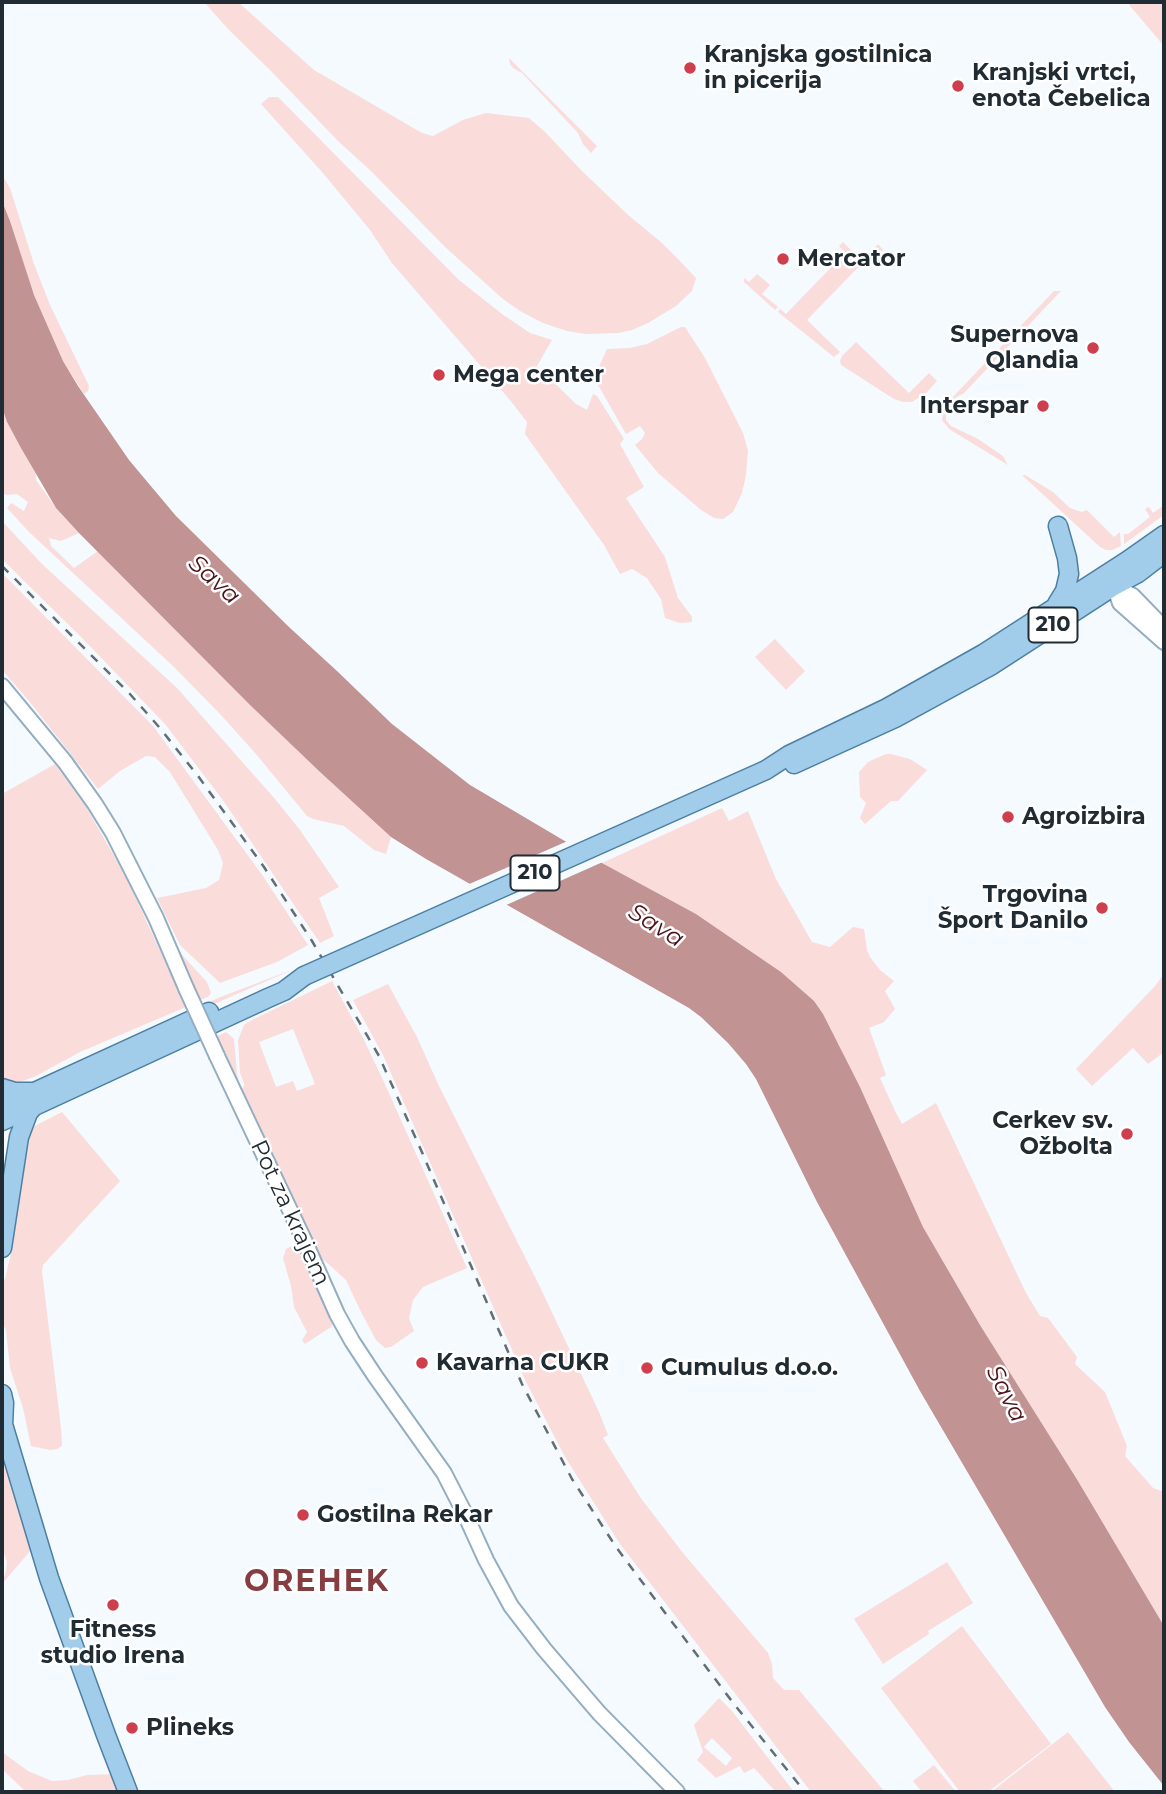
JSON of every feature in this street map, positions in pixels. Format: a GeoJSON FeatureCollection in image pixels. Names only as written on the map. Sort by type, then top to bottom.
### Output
{"type":"FeatureCollection","features":[{"type":"Feature","properties":{"kind":"main road"},"geometry":{"type":"LineString","coordinates":[[1055,607],[1065,591],[1069,573],[1058,526]]}},
{"type":"Feature","properties":{"kind":"main road","name":"210"},"geometry":{"type":"LineString","coordinates":[[2,1123],[35,1098],[130,1047],[252,993],[304,976],[766,770],[797,751],[887,708],[983,654],[1164,536]]}},
{"type":"Feature","properties":{"kind":"main road","name":"210"},"geometry":{"type":"LineString","coordinates":[[766,770],[796,764],[895,718],[992,664],[1138,573],[1164,553]]}},
{"type":"Feature","properties":{"kind":"main road"},"geometry":{"type":"LineString","coordinates":[[2,1088],[35,1098],[22,1128],[14,1162],[2,1248]]}},
{"type":"Feature","properties":{"kind":"main road","name":"210"},"geometry":{"type":"LineString","coordinates":[[2,1107],[35,1098]]}},
{"type":"Feature","properties":{"kind":"main road"},"geometry":{"type":"LineString","coordinates":[[2,1123],[10,1135],[14,1162]]}},
{"type":"Feature","properties":{"kind":"main road"},"geometry":{"type":"LineString","coordinates":[[2,1394],[2,1423],[49,1578],[128,1792]]}},
{"type":"Feature","properties":{"kind":"street"},"geometry":{"type":"LineString","coordinates":[[1114,586],[1133,596],[1164,628]]}},
{"type":"Feature","properties":{"kind":"street"},"geometry":{"type":"LineString","coordinates":[[1114,586],[1120,603],[1164,642]]}},
{"type":"Feature","properties":{"kind":"street","name":"Pot za krajem"},"geometry":{"type":"LineString","coordinates":[[2,685],[54,746],[107,823],[136,877],[337,1314],[384,1390],[444,1473],[511,1606],[544,1649],[608,1722],[677,1792]]}},
{"type":"Feature","properties":{"kind":"shaded area"},"geometry":{"type":"Polygon","coordinates":[[[204,2],[238,2],[314,70],[422,133],[433,136],[463,120],[486,113],[529,118],[696,278],[692,291],[676,306],[648,323],[618,333],[586,334],[567,331],[520,311],[445,247],[204,2]]]}},
{"type":"Feature","properties":{"kind":"shaded area"},"geometry":{"type":"Polygon","coordinates":[[[1128,2],[1164,2],[1164,46],[1130,6],[1128,2]]]}},
{"type":"Feature","properties":{"kind":"shaded area"},"geometry":{"type":"Polygon","coordinates":[[[509,58],[597,146],[591,153],[578,133],[522,73],[513,68],[509,58]]]}},
{"type":"Feature","properties":{"kind":"shaded area"},"geometry":{"type":"Polygon","coordinates":[[[269,97],[278,97],[459,280],[530,333],[552,340],[537,366],[576,404],[587,410],[593,394],[597,396],[621,434],[624,439],[620,444],[644,487],[626,498],[665,557],[678,598],[692,617],[692,622],[680,623],[665,618],[661,599],[647,578],[632,569],[620,574],[604,545],[525,434],[527,422],[392,263],[370,230],[322,172],[261,104],[269,97]]]}},
{"type":"Feature","properties":{"kind":"shaded area"},"geometry":{"type":"Polygon","coordinates":[[[2,175],[10,188],[50,305],[89,386],[84,394],[63,361],[30,286],[2,201],[2,175]]]}},
{"type":"Feature","properties":{"kind":"shaded area"},"geometry":{"type":"Polygon","coordinates":[[[843,242],[862,261],[878,244],[883,250],[877,258],[871,254],[807,320],[840,352],[834,357],[778,312],[780,309],[786,314],[845,253],[839,246],[843,242]]]}},
{"type":"Feature","properties":{"kind":"shaded area"},"geometry":{"type":"Polygon","coordinates":[[[757,274],[770,285],[762,294],[778,307],[775,310],[744,282],[744,278],[749,282],[757,274]]]}},
{"type":"Feature","properties":{"kind":"shaded area"},"geometry":{"type":"Polygon","coordinates":[[[1054,291],[1061,291],[964,393],[955,398],[946,412],[946,420],[951,426],[978,439],[1003,456],[1008,465],[949,429],[942,420],[943,412],[948,402],[1054,291]]]}},
{"type":"Feature","properties":{"kind":"shaded area"},"geometry":{"type":"Polygon","coordinates":[[[685,327],[705,358],[743,433],[748,451],[742,493],[733,512],[723,519],[714,518],[701,510],[658,473],[635,445],[645,433],[640,426],[626,434],[597,383],[598,369],[607,349],[647,344],[685,327]]]}},
{"type":"Feature","properties":{"kind":"shaded area"},"geometry":{"type":"Polygon","coordinates":[[[856,342],[909,393],[929,373],[937,381],[912,402],[894,399],[841,365],[842,356],[856,342]]]}},
{"type":"Feature","properties":{"kind":"shaded area"},"geometry":{"type":"Polygon","coordinates":[[[2,407],[7,422],[36,474],[36,480],[56,508],[79,533],[61,541],[49,538],[51,546],[74,568],[98,551],[250,705],[391,837],[386,854],[374,850],[344,826],[307,816],[221,715],[7,508],[11,503],[24,511],[28,502],[17,494],[6,495],[2,491],[2,407]]]}},
{"type":"Feature","properties":{"kind":"shaded area"},"geometry":{"type":"Polygon","coordinates":[[[1022,475],[1053,492],[1070,508],[1082,512],[1087,510],[1114,537],[1120,532],[1121,546],[1112,550],[1100,547],[1022,475]]]}},
{"type":"Feature","properties":{"kind":"shaded area"},"geometry":{"type":"Polygon","coordinates":[[[1164,505],[1164,515],[1124,544],[1124,534],[1128,534],[1150,517],[1145,509],[1149,507],[1153,513],[1164,505]]]}},
{"type":"Feature","properties":{"kind":"shaded area"},"geometry":{"type":"Polygon","coordinates":[[[2,521],[42,564],[177,688],[300,830],[339,887],[319,898],[334,936],[320,943],[222,799],[165,724],[2,559],[2,521]]]}},
{"type":"Feature","properties":{"kind":"shaded area"},"geometry":{"type":"Polygon","coordinates":[[[2,573],[153,726],[263,876],[308,945],[277,962],[220,983],[180,945],[157,898],[206,888],[219,880],[223,863],[218,850],[170,772],[155,757],[146,756],[120,771],[98,789],[2,670],[2,573]]]}},
{"type":"Feature","properties":{"kind":"shaded area"},"geometry":{"type":"Polygon","coordinates":[[[775,639],[805,671],[786,690],[755,657],[775,639]]]}},
{"type":"Feature","properties":{"kind":"shaded area"},"geometry":{"type":"Polygon","coordinates":[[[886,754],[910,759],[927,770],[898,801],[891,801],[865,824],[860,818],[866,803],[860,797],[859,772],[868,762],[886,754]]]}},
{"type":"Feature","properties":{"kind":"shaded area"},"geometry":{"type":"Polygon","coordinates":[[[55,764],[86,807],[125,875],[186,1007],[11,1085],[2,1082],[2,794],[55,764]]]}},
{"type":"Feature","properties":{"kind":"shaded area"},"geometry":{"type":"Polygon","coordinates":[[[722,808],[729,821],[748,811],[776,879],[812,942],[830,947],[853,927],[864,929],[870,957],[880,970],[894,981],[885,991],[895,1009],[884,1022],[869,1028],[886,1075],[880,1078],[896,1113],[902,1124],[936,1103],[1026,1293],[1040,1316],[1048,1318],[1077,1357],[1075,1364],[1105,1392],[1127,1446],[1125,1456],[1153,1488],[1164,1492],[1164,1626],[923,1227],[860,1087],[814,1002],[781,972],[696,914],[602,863],[722,808]]]}},
{"type":"Feature","properties":{"kind":"shaded area"},"geometry":{"type":"Polygon","coordinates":[[[175,947],[178,947],[207,982],[211,993],[208,997],[200,1000],[175,947]]]}},
{"type":"Feature","properties":{"kind":"shaded area"},"geometry":{"type":"Polygon","coordinates":[[[294,969],[34,1086],[21,1088],[218,998],[294,969]]]}},
{"type":"Feature","properties":{"kind":"shaded area"},"geometry":{"type":"Polygon","coordinates":[[[1164,974],[1164,1052],[1148,1064],[1133,1048],[1092,1086],[1076,1069],[1164,974]]]}},
{"type":"Feature","properties":{"kind":"shaded area"},"geometry":{"type":"Polygon","coordinates":[[[332,981],[384,1082],[467,1268],[423,1287],[413,1300],[409,1318],[414,1331],[391,1347],[385,1348],[376,1340],[346,1280],[315,1252],[241,1090],[244,1083],[240,1073],[238,1040],[248,1022],[332,981]],[[293,1029],[259,1042],[276,1087],[293,1081],[297,1091],[315,1084],[293,1029]]]}},
{"type":"Feature","properties":{"kind":"shaded area"},"geometry":{"type":"Polygon","coordinates":[[[388,984],[417,1037],[540,1287],[599,1412],[608,1435],[603,1438],[640,1497],[683,1553],[768,1653],[773,1678],[784,1690],[799,1690],[885,1792],[811,1792],[620,1544],[565,1457],[526,1382],[383,1055],[353,1000],[388,984]]]}},
{"type":"Feature","properties":{"kind":"shaded area"},"geometry":{"type":"Polygon","coordinates":[[[226,1032],[234,1039],[240,1086],[216,1037],[226,1032]]]}},
{"type":"Feature","properties":{"kind":"shaded area"},"geometry":{"type":"Polygon","coordinates":[[[62,1112],[120,1181],[43,1265],[62,1446],[50,1450],[31,1446],[23,1408],[10,1368],[6,1330],[2,1325],[2,1280],[5,1279],[11,1253],[31,1128],[62,1112]]]}},
{"type":"Feature","properties":{"kind":"shaded area"},"geometry":{"type":"Polygon","coordinates":[[[295,1244],[333,1323],[305,1344],[302,1340],[307,1332],[294,1307],[283,1258],[286,1249],[295,1244]]]}},
{"type":"Feature","properties":{"kind":"shaded area"},"geometry":{"type":"Polygon","coordinates":[[[2,1455],[31,1550],[2,1584],[7,1562],[2,1547],[2,1455]]]}},
{"type":"Feature","properties":{"kind":"shaded area"},"geometry":{"type":"Polygon","coordinates":[[[947,1562],[973,1603],[883,1664],[854,1619],[947,1562]]]}},
{"type":"Feature","properties":{"kind":"shaded area"},"geometry":{"type":"Polygon","coordinates":[[[962,1626],[1051,1744],[988,1792],[960,1792],[881,1688],[962,1626]]]}},
{"type":"Feature","properties":{"kind":"shaded area"},"geometry":{"type":"Polygon","coordinates":[[[719,1698],[794,1792],[776,1792],[754,1768],[744,1773],[740,1766],[716,1778],[697,1760],[703,1752],[694,1725],[719,1698]],[[712,1738],[704,1747],[726,1766],[732,1758],[712,1738]]]}},
{"type":"Feature","properties":{"kind":"shaded area"},"geometry":{"type":"Polygon","coordinates":[[[1068,1732],[1115,1792],[991,1792],[1068,1732]]]}},
{"type":"Feature","properties":{"kind":"shaded area"},"geometry":{"type":"Polygon","coordinates":[[[2,1752],[28,1771],[52,1781],[112,1774],[120,1792],[26,1792],[2,1769],[2,1752]]]}},
{"type":"Feature","properties":{"kind":"shaded area"},"geometry":{"type":"Polygon","coordinates":[[[934,1765],[956,1792],[922,1792],[913,1781],[934,1765]]]}},
{"type":"Feature","properties":{"kind":"water","name":"Sava"},"geometry":{"type":"Polygon","coordinates":[[[2,201],[34,295],[63,361],[129,460],[176,516],[392,724],[470,785],[602,863],[696,914],[781,972],[814,1001],[860,1087],[923,1227],[1164,1626],[1164,1786],[1105,1707],[920,1391],[817,1202],[756,1079],[728,1043],[689,1008],[391,837],[250,705],[56,508],[7,422],[2,407],[2,201]]]}},
{"type":"Feature","properties":{"kind":"pier"},"geometry":{"type":"Polygon","coordinates":[[[570,840],[605,861],[504,906],[467,885],[570,840]]]}},
{"type":"Feature","properties":{"kind":"railway"},"geometry":{"type":"LineString","coordinates":[[2,566],[129,693],[159,727],[264,867],[312,941],[379,1056],[522,1384],[572,1479],[616,1547],[734,1704],[805,1792]]}},
{"type":"Feature","properties":{"kind":"place","name":"Kranjska gostilnica in picerija"},"geometry":{"type":"Point","coordinates":[690,68]}},
{"type":"Feature","properties":{"kind":"place","name":"Kranjski vrtci, enota Čebelica"},"geometry":{"type":"Point","coordinates":[958,86]}},
{"type":"Feature","properties":{"kind":"place","name":"Mercator"},"geometry":{"type":"Point","coordinates":[783,259]}},
{"type":"Feature","properties":{"kind":"place","name":"Supernova Qlandia"},"geometry":{"type":"Point","coordinates":[1093,348]}},
{"type":"Feature","properties":{"kind":"place","name":"Mega center"},"geometry":{"type":"Point","coordinates":[439,375]}},
{"type":"Feature","properties":{"kind":"place","name":"Interspar"},"geometry":{"type":"Point","coordinates":[1043,406]}},
{"type":"Feature","properties":{"kind":"place","name":"Agroizbira"},"geometry":{"type":"Point","coordinates":[1008,817]}},
{"type":"Feature","properties":{"kind":"place","name":"Trgovina Šport Danilo"},"geometry":{"type":"Point","coordinates":[1102,908]}},
{"type":"Feature","properties":{"kind":"place","name":"Cerkev sv. Ožbolta"},"geometry":{"type":"Point","coordinates":[1127,1134]}},
{"type":"Feature","properties":{"kind":"place","name":"Kavarna CUKR"},"geometry":{"type":"Point","coordinates":[422,1363]}},
{"type":"Feature","properties":{"kind":"place","name":"Cumulus d.o.o."},"geometry":{"type":"Point","coordinates":[647,1368]}},
{"type":"Feature","properties":{"kind":"place","name":"Gostilna Rekar"},"geometry":{"type":"Point","coordinates":[303,1515]}},
{"type":"Feature","properties":{"kind":"place","name":"Fitness studio Irena"},"geometry":{"type":"Point","coordinates":[113,1605]}},
{"type":"Feature","properties":{"kind":"place","name":"Plineks"},"geometry":{"type":"Point","coordinates":[132,1728]}},
{"type":"Feature","properties":{"kind":"district","name":"OREHEK"},"geometry":{"type":"Point","coordinates":[317,1582]}}]}
